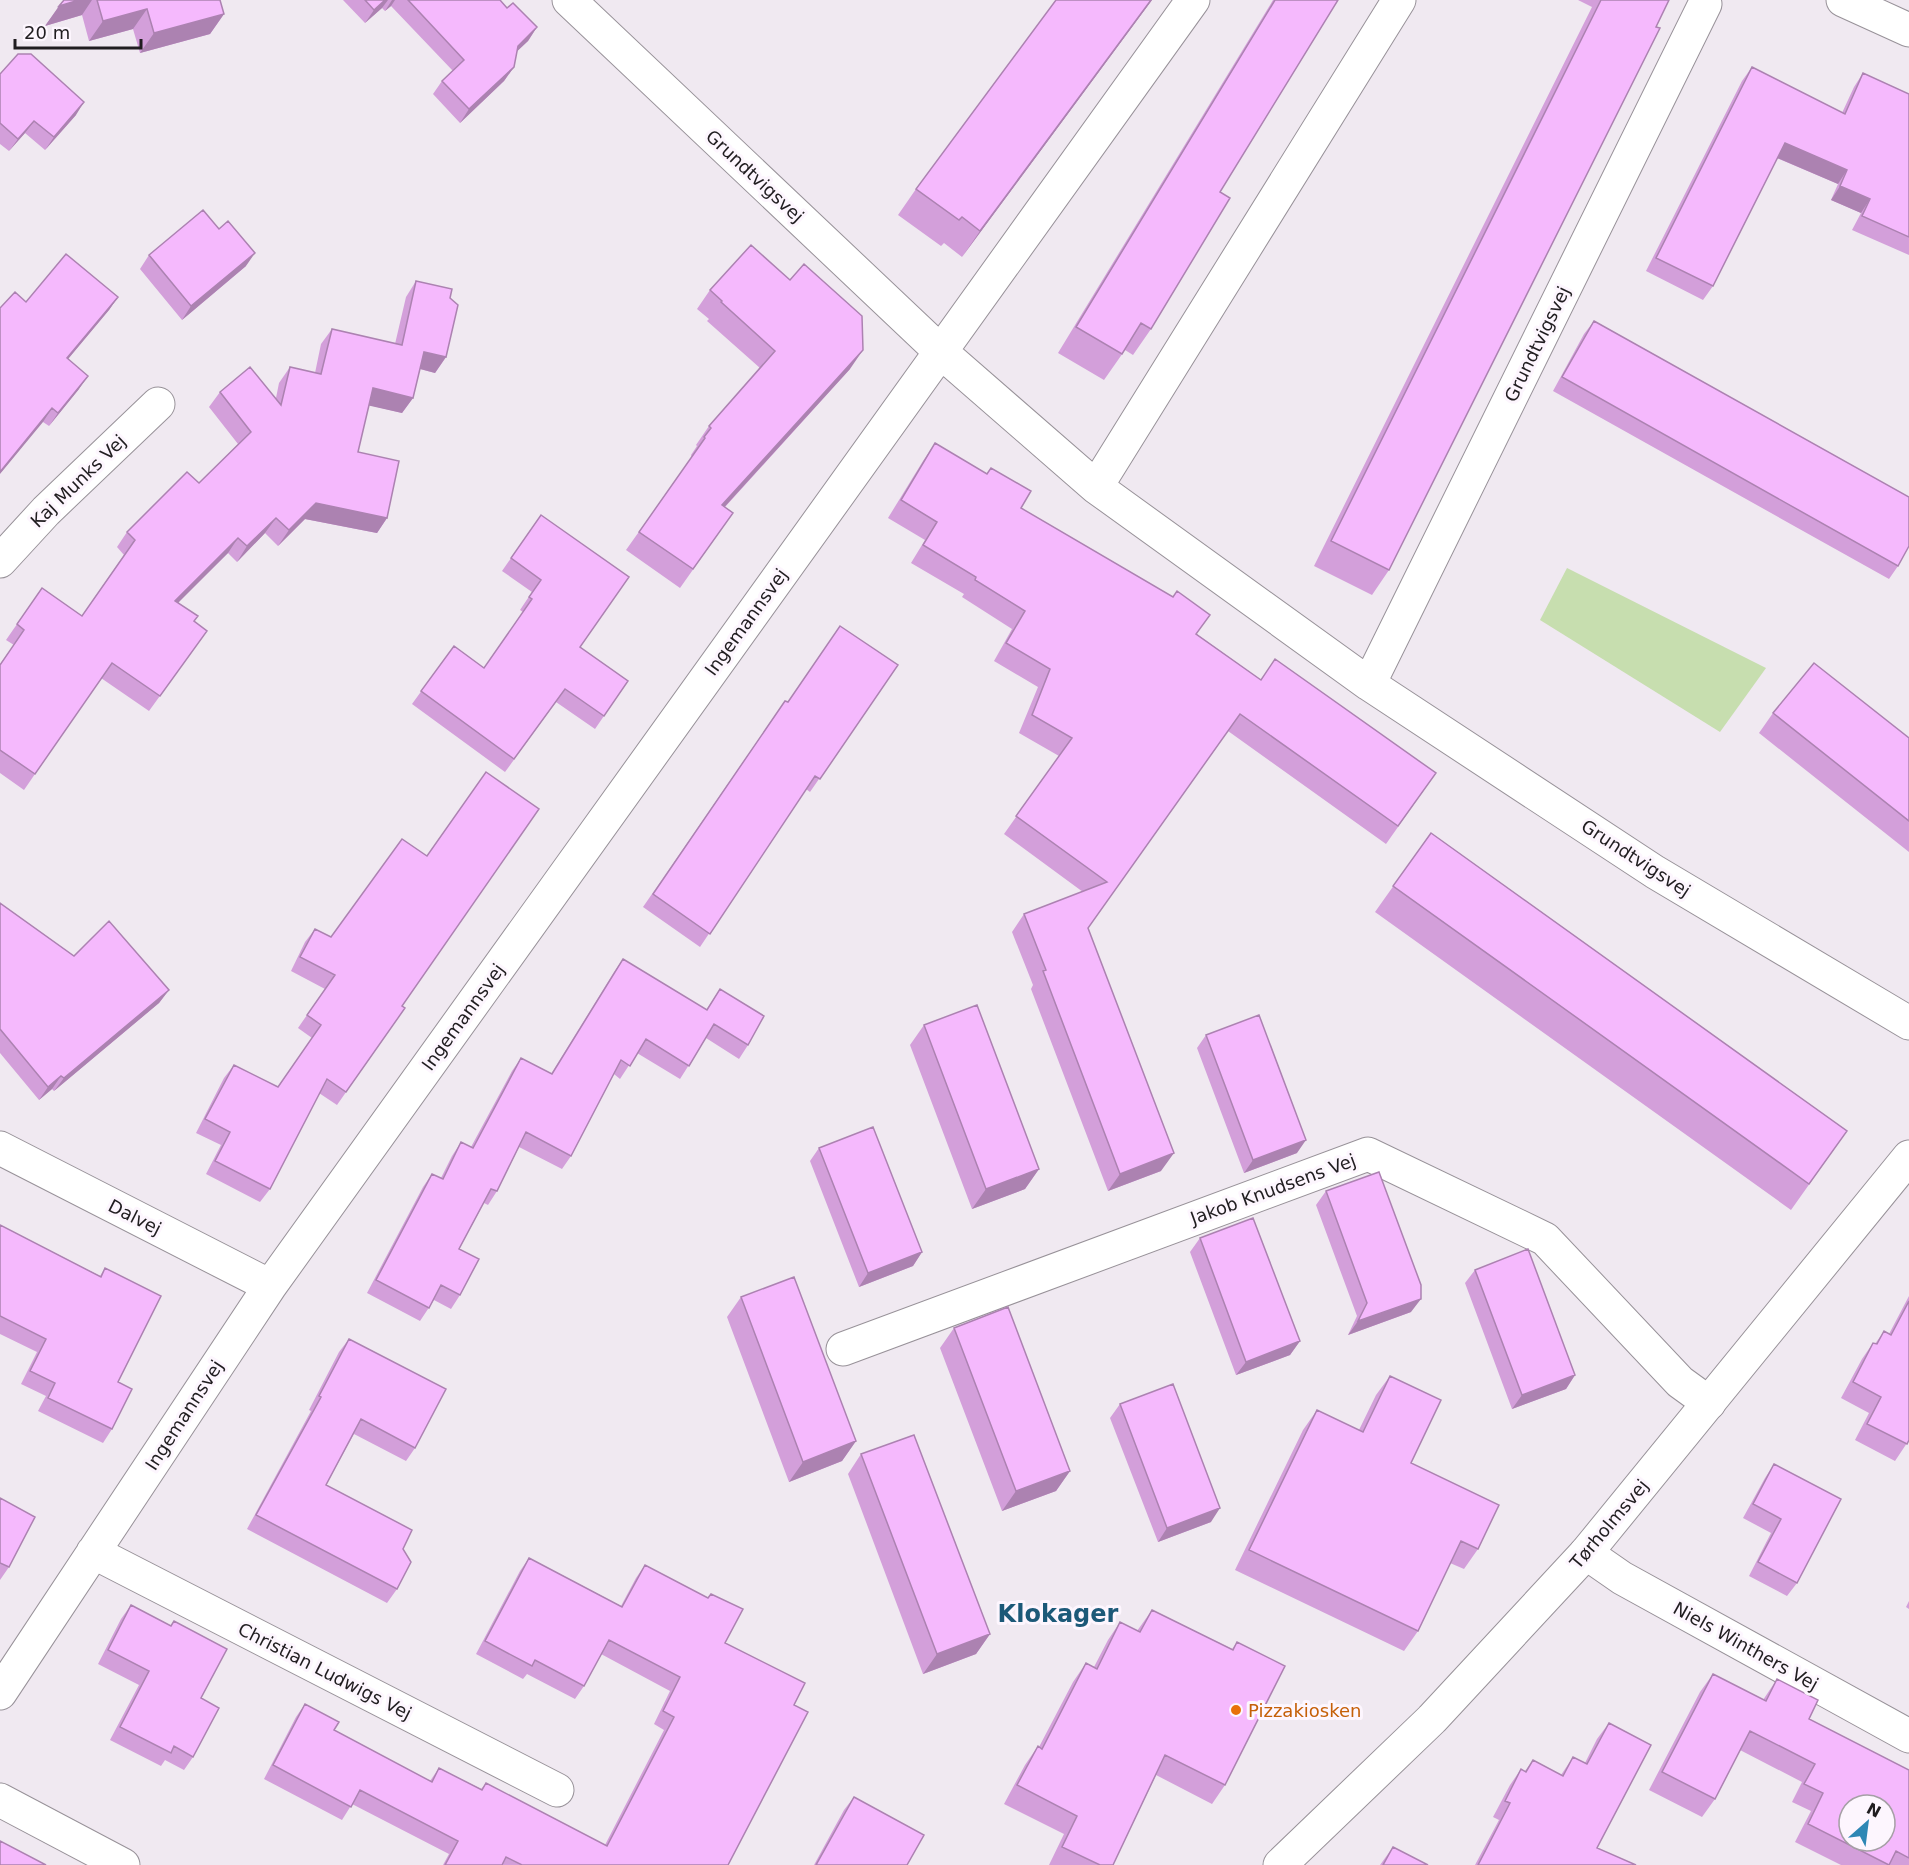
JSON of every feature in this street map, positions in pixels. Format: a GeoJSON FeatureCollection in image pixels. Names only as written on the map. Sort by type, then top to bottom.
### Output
{"type":"FeatureCollection","features":[{"type":"Feature","properties":{"kind":"street","name":"Grundtvigsvej"},"geometry":{"type":"LineString","coordinates":[[569,0],[941,352],[1096,487],[1369,684],[1655,872],[1909,1023]]}},
{"type":"Feature","properties":{"kind":"street"},"geometry":{"type":"LineString","coordinates":[[941,352],[1193,0]]}},
{"type":"Feature","properties":{"kind":"street"},"geometry":{"type":"LineString","coordinates":[[1096,487],[1399,0]]}},
{"type":"Feature","properties":{"kind":"street"},"geometry":{"type":"LineString","coordinates":[[1843,0],[1909,30]]}},
{"type":"Feature","properties":{"kind":"street","name":"Grundtvigsvej"},"geometry":{"type":"LineString","coordinates":[[1369,684],[1705,4]]}},
{"type":"Feature","properties":{"kind":"street","name":"Ingemannsvej"},"geometry":{"type":"LineString","coordinates":[[0,1693],[270,1286],[941,352]]}},
{"type":"Feature","properties":{"kind":"street","name":"Kaj Munks Vej"},"geometry":{"type":"LineString","coordinates":[[0,561],[46,511],[158,404]]}},
{"type":"Feature","properties":{"kind":"street","name":"Dalvej"},"geometry":{"type":"LineString","coordinates":[[0,1148],[270,1286]]}},
{"type":"Feature","properties":{"kind":"street","name":"Jakob Knudsens Vej"},"geometry":{"type":"LineString","coordinates":[[843,1349],[1368,1154],[1545,1239],[1680,1382],[1709,1403]]}},
{"type":"Feature","properties":{"kind":"street","name":"Tørholmsvej"},"geometry":{"type":"LineString","coordinates":[[1280,1865],[1432,1719],[1586,1552],[1909,1157]]}},
{"type":"Feature","properties":{"kind":"street","name":"Christian Ludwigs Vej"},"geometry":{"type":"LineString","coordinates":[[93,1552],[557,1790]]}},
{"type":"Feature","properties":{"kind":"street","name":"Niels Winthers Vej"},"geometry":{"type":"LineString","coordinates":[[1586,1552],[1622,1578],[1909,1736]]}},
{"type":"Feature","properties":{"kind":"street"},"geometry":{"type":"LineString","coordinates":[[0,1800],[123,1865]]}},
{"type":"Feature","properties":{"kind":"green space"},"geometry":{"type":"Polygon","coordinates":[[[1567,568],[1766,668],[1720,732],[1540,620],[1567,568]]]}},
{"type":"Feature","properties":{"kind":"building"},"geometry":{"type":"Polygon","coordinates":[[[64,0],[79,0],[59,6],[64,0]]]}},
{"type":"Feature","properties":{"kind":"building"},"geometry":{"type":"Polygon","coordinates":[[[97,0],[220,0],[224,14],[154,33],[147,9],[103,21],[97,0]]]}},
{"type":"Feature","properties":{"kind":"building"},"geometry":{"type":"Polygon","coordinates":[[[365,0],[385,0],[374,10],[365,0]]]}},
{"type":"Feature","properties":{"kind":"building"},"geometry":{"type":"Polygon","coordinates":[[[408,0],[500,0],[507,8],[513,3],[537,27],[518,46],[514,67],[469,109],[442,81],[464,60],[408,0]]]}},
{"type":"Feature","properties":{"kind":"building"},"geometry":{"type":"Polygon","coordinates":[[[1056,0],[1151,0],[980,231],[962,217],[959,220],[916,189],[1056,0]]]}},
{"type":"Feature","properties":{"kind":"building"},"geometry":{"type":"Polygon","coordinates":[[[1275,0],[1338,0],[1220,192],[1230,198],[1151,329],[1141,323],[1122,354],[1076,327],[1275,0]]]}},
{"type":"Feature","properties":{"kind":"building"},"geometry":{"type":"Polygon","coordinates":[[[1601,0],[1669,0],[1656,27],[1660,28],[1389,570],[1331,541],[1601,0]]]}},
{"type":"Feature","properties":{"kind":"building"},"geometry":{"type":"Polygon","coordinates":[[[18,54],[31,54],[84,102],[54,137],[34,121],[18,139],[0,123],[0,74],[18,54]]]}},
{"type":"Feature","properties":{"kind":"building"},"geometry":{"type":"Polygon","coordinates":[[[1752,67],[1845,114],[1863,73],[1909,94],[1909,237],[1862,216],[1870,199],[1840,186],[1847,170],[1785,143],[1713,286],[1656,258],[1752,67]]]}},
{"type":"Feature","properties":{"kind":"building"},"geometry":{"type":"Polygon","coordinates":[[[203,210],[219,229],[228,221],[255,253],[191,306],[149,255],[203,210]]]}},
{"type":"Feature","properties":{"kind":"building"},"geometry":{"type":"Polygon","coordinates":[[[751,245],[790,280],[804,264],[862,316],[863,350],[722,505],[733,513],[693,569],[639,532],[705,438],[711,428],[709,426],[775,351],[710,290],[751,245]]]}},
{"type":"Feature","properties":{"kind":"building"},"geometry":{"type":"Polygon","coordinates":[[[66,254],[118,297],[67,358],[88,376],[58,413],[52,408],[0,472],[0,308],[15,292],[26,302],[66,254]]]}},
{"type":"Feature","properties":{"kind":"building"},"geometry":{"type":"Polygon","coordinates":[[[416,281],[452,289],[450,298],[458,305],[446,357],[424,352],[413,398],[373,388],[358,452],[399,461],[387,518],[316,503],[289,530],[276,518],[247,546],[238,538],[175,601],[198,616],[194,621],[207,631],[160,696],[112,663],[35,774],[0,750],[0,665],[24,630],[17,624],[42,588],[82,616],[135,540],[127,532],[187,472],[199,483],[251,432],[220,392],[250,367],[281,405],[290,367],[321,374],[332,329],[402,345],[416,281]]]}},
{"type":"Feature","properties":{"kind":"building"},"geometry":{"type":"Polygon","coordinates":[[[1594,321],[1909,497],[1909,546],[1898,566],[1562,377],[1594,321]]]}},
{"type":"Feature","properties":{"kind":"building"},"geometry":{"type":"Polygon","coordinates":[[[935,443],[987,474],[991,468],[1031,491],[1021,508],[1173,597],[1177,591],[1210,615],[1196,634],[1261,680],[1275,659],[1436,773],[1398,826],[1240,714],[1088,928],[1174,1153],[1120,1174],[1043,971],[1046,970],[1024,914],[1107,882],[1016,816],[1072,738],[1032,715],[1050,669],[1006,643],[1025,611],[975,580],[976,577],[923,545],[937,522],[901,500],[935,443]]]}},
{"type":"Feature","properties":{"kind":"building"},"geometry":{"type":"Polygon","coordinates":[[[541,515],[629,577],[580,647],[628,681],[604,716],[565,689],[514,759],[421,691],[454,646],[484,668],[532,599],[529,597],[541,580],[511,558],[541,515]]]}},
{"type":"Feature","properties":{"kind":"building"},"geometry":{"type":"Polygon","coordinates":[[[840,626],[898,665],[820,779],[815,776],[710,934],[653,894],[785,701],[788,702],[840,626]]]}},
{"type":"Feature","properties":{"kind":"building"},"geometry":{"type":"Polygon","coordinates":[[[1814,663],[1909,738],[1909,821],[1773,713],[1814,663]]]}},
{"type":"Feature","properties":{"kind":"building"},"geometry":{"type":"Polygon","coordinates":[[[486,772],[539,809],[402,1006],[405,1008],[346,1092],[327,1079],[270,1189],[215,1161],[230,1132],[205,1119],[234,1065],[278,1087],[321,1025],[307,1015],[335,975],[300,957],[315,929],[331,937],[402,839],[427,856],[486,772]]]}},
{"type":"Feature","properties":{"kind":"building"},"geometry":{"type":"Polygon","coordinates":[[[1431,833],[1847,1131],[1809,1184],[1393,886],[1431,833]]]}},
{"type":"Feature","properties":{"kind":"building"},"geometry":{"type":"Polygon","coordinates":[[[0,903],[74,956],[109,921],[169,990],[64,1078],[61,1076],[48,1087],[0,1029],[0,903]]]}},
{"type":"Feature","properties":{"kind":"building"},"geometry":{"type":"Polygon","coordinates":[[[623,959],[707,1010],[720,989],[764,1016],[748,1045],[714,1024],[689,1066],[646,1039],[630,1066],[621,1060],[571,1156],[526,1132],[497,1191],[491,1189],[459,1249],[479,1259],[460,1295],[441,1285],[429,1308],[376,1280],[432,1174],[443,1179],[461,1142],[473,1148],[521,1058],[552,1074],[623,959]]]}},
{"type":"Feature","properties":{"kind":"building"},"geometry":{"type":"Polygon","coordinates":[[[977,1005],[1039,1169],[986,1189],[924,1025],[977,1005]]]}},
{"type":"Feature","properties":{"kind":"building"},"geometry":{"type":"Polygon","coordinates":[[[1259,1015],[1306,1140],[1253,1160],[1206,1035],[1259,1015]]]}},
{"type":"Feature","properties":{"kind":"building"},"geometry":{"type":"Polygon","coordinates":[[[873,1127],[922,1252],[868,1273],[819,1148],[873,1127]]]}},
{"type":"Feature","properties":{"kind":"building"},"geometry":{"type":"Polygon","coordinates":[[[1379,1172],[1421,1285],[1421,1299],[1358,1321],[1367,1303],[1326,1191],[1379,1172]]]}},
{"type":"Feature","properties":{"kind":"building"},"geometry":{"type":"Polygon","coordinates":[[[1253,1218],[1300,1341],[1246,1362],[1200,1238],[1253,1218]]]}},
{"type":"Feature","properties":{"kind":"building"},"geometry":{"type":"Polygon","coordinates":[[[0,1225],[101,1277],[105,1268],[161,1296],[118,1382],[132,1389],[112,1429],[48,1398],[55,1383],[30,1371],[46,1339],[0,1316],[0,1225]]]}},
{"type":"Feature","properties":{"kind":"building"},"geometry":{"type":"Polygon","coordinates":[[[1528,1249],[1575,1375],[1522,1395],[1475,1270],[1528,1249]]]}},
{"type":"Feature","properties":{"kind":"building"},"geometry":{"type":"Polygon","coordinates":[[[794,1277],[856,1441],[803,1462],[741,1297],[794,1277]]]}},
{"type":"Feature","properties":{"kind":"building"},"geometry":{"type":"Polygon","coordinates":[[[1909,1301],[1909,1440],[1907,1444],[1867,1424],[1881,1397],[1853,1382],[1873,1343],[1877,1344],[1884,1331],[1891,1335],[1909,1301]]]}},
{"type":"Feature","properties":{"kind":"building"},"geometry":{"type":"Polygon","coordinates":[[[1008,1307],[1070,1471],[1016,1491],[954,1328],[1008,1307]]]}},
{"type":"Feature","properties":{"kind":"building"},"geometry":{"type":"Polygon","coordinates":[[[349,1339],[446,1389],[415,1448],[361,1419],[326,1485],[412,1530],[403,1549],[411,1562],[397,1589],[256,1515],[321,1397],[319,1396],[349,1339]]]}},
{"type":"Feature","properties":{"kind":"building"},"geometry":{"type":"Polygon","coordinates":[[[1390,1376],[1441,1400],[1411,1463],[1499,1505],[1478,1549],[1461,1541],[1418,1631],[1249,1550],[1317,1410],[1363,1432],[1390,1376]]]}},
{"type":"Feature","properties":{"kind":"building"},"geometry":{"type":"Polygon","coordinates":[[[1173,1384],[1220,1508],[1167,1528],[1120,1404],[1173,1384]]]}},
{"type":"Feature","properties":{"kind":"building"},"geometry":{"type":"Polygon","coordinates":[[[914,1435],[990,1634],[937,1654],[861,1454],[914,1435]]]}},
{"type":"Feature","properties":{"kind":"building"},"geometry":{"type":"Polygon","coordinates":[[[1774,1464],[1841,1499],[1797,1583],[1758,1562],[1781,1519],[1753,1504],[1774,1464]]]}},
{"type":"Feature","properties":{"kind":"building"},"geometry":{"type":"Polygon","coordinates":[[[0,1498],[35,1517],[9,1567],[0,1563],[0,1498]]]}},
{"type":"Feature","properties":{"kind":"building"},"geometry":{"type":"Polygon","coordinates":[[[529,1558],[622,1607],[645,1565],[708,1598],[711,1594],[743,1609],[725,1643],[805,1683],[794,1705],[808,1712],[728,1865],[522,1865],[506,1857],[502,1865],[445,1865],[458,1841],[360,1790],[351,1807],[273,1765],[305,1704],[339,1722],[334,1730],[432,1782],[439,1768],[482,1790],[486,1783],[607,1846],[674,1717],[663,1711],[680,1677],[609,1640],[584,1686],[535,1660],[532,1666],[485,1641],[529,1558]]]}},
{"type":"Feature","properties":{"kind":"building"},"geometry":{"type":"Polygon","coordinates":[[[131,1605],[171,1626],[174,1621],[227,1649],[201,1698],[219,1708],[193,1757],[174,1746],[171,1753],[120,1727],[149,1671],[108,1650],[131,1605]]]}},
{"type":"Feature","properties":{"kind":"building"},"geometry":{"type":"Polygon","coordinates":[[[1152,1610],[1233,1650],[1237,1642],[1285,1666],[1225,1785],[1165,1755],[1113,1865],[1100,1865],[1062,1847],[1077,1816],[1017,1785],[1038,1746],[1042,1749],[1086,1663],[1097,1669],[1120,1622],[1140,1632],[1152,1610]]]}},
{"type":"Feature","properties":{"kind":"building"},"geometry":{"type":"Polygon","coordinates":[[[1713,1674],[1766,1701],[1777,1679],[1818,1700],[1809,1719],[1909,1770],[1909,1858],[1897,1852],[1897,1793],[1837,1793],[1837,1839],[1808,1824],[1823,1793],[1804,1784],[1815,1764],[1750,1731],[1715,1799],[1662,1772],[1713,1674]]]}},
{"type":"Feature","properties":{"kind":"building"},"geometry":{"type":"Polygon","coordinates":[[[1609,1723],[1651,1745],[1597,1848],[1636,1865],[1478,1865],[1510,1803],[1505,1801],[1521,1769],[1526,1772],[1533,1760],[1563,1776],[1573,1757],[1587,1764],[1609,1723]]]}},
{"type":"Feature","properties":{"kind":"building"},"geometry":{"type":"Polygon","coordinates":[[[854,1797],[924,1835],[907,1865],[816,1865],[854,1797]]]}},
{"type":"Feature","properties":{"kind":"building"},"geometry":{"type":"Polygon","coordinates":[[[0,1841],[46,1865],[0,1865],[0,1841]]]}},
{"type":"Feature","properties":{"kind":"building"},"geometry":{"type":"Polygon","coordinates":[[[1393,1847],[1428,1865],[1383,1865],[1393,1847]]]}},
{"type":"Feature","properties":{"kind":"building"},"geometry":{"type":"Polygon","coordinates":[[[1865,1853],[1895,1853],[1889,1865],[1865,1853]]]}},
{"type":"Feature","properties":{"kind":"place","name":"Pizzakiosken"},"geometry":{"type":"Point","coordinates":[1236,1710]}},
{"type":"Feature","properties":{"kind":"district","name":"Klokager"},"geometry":{"type":"Point","coordinates":[1058,1614]}}]}
